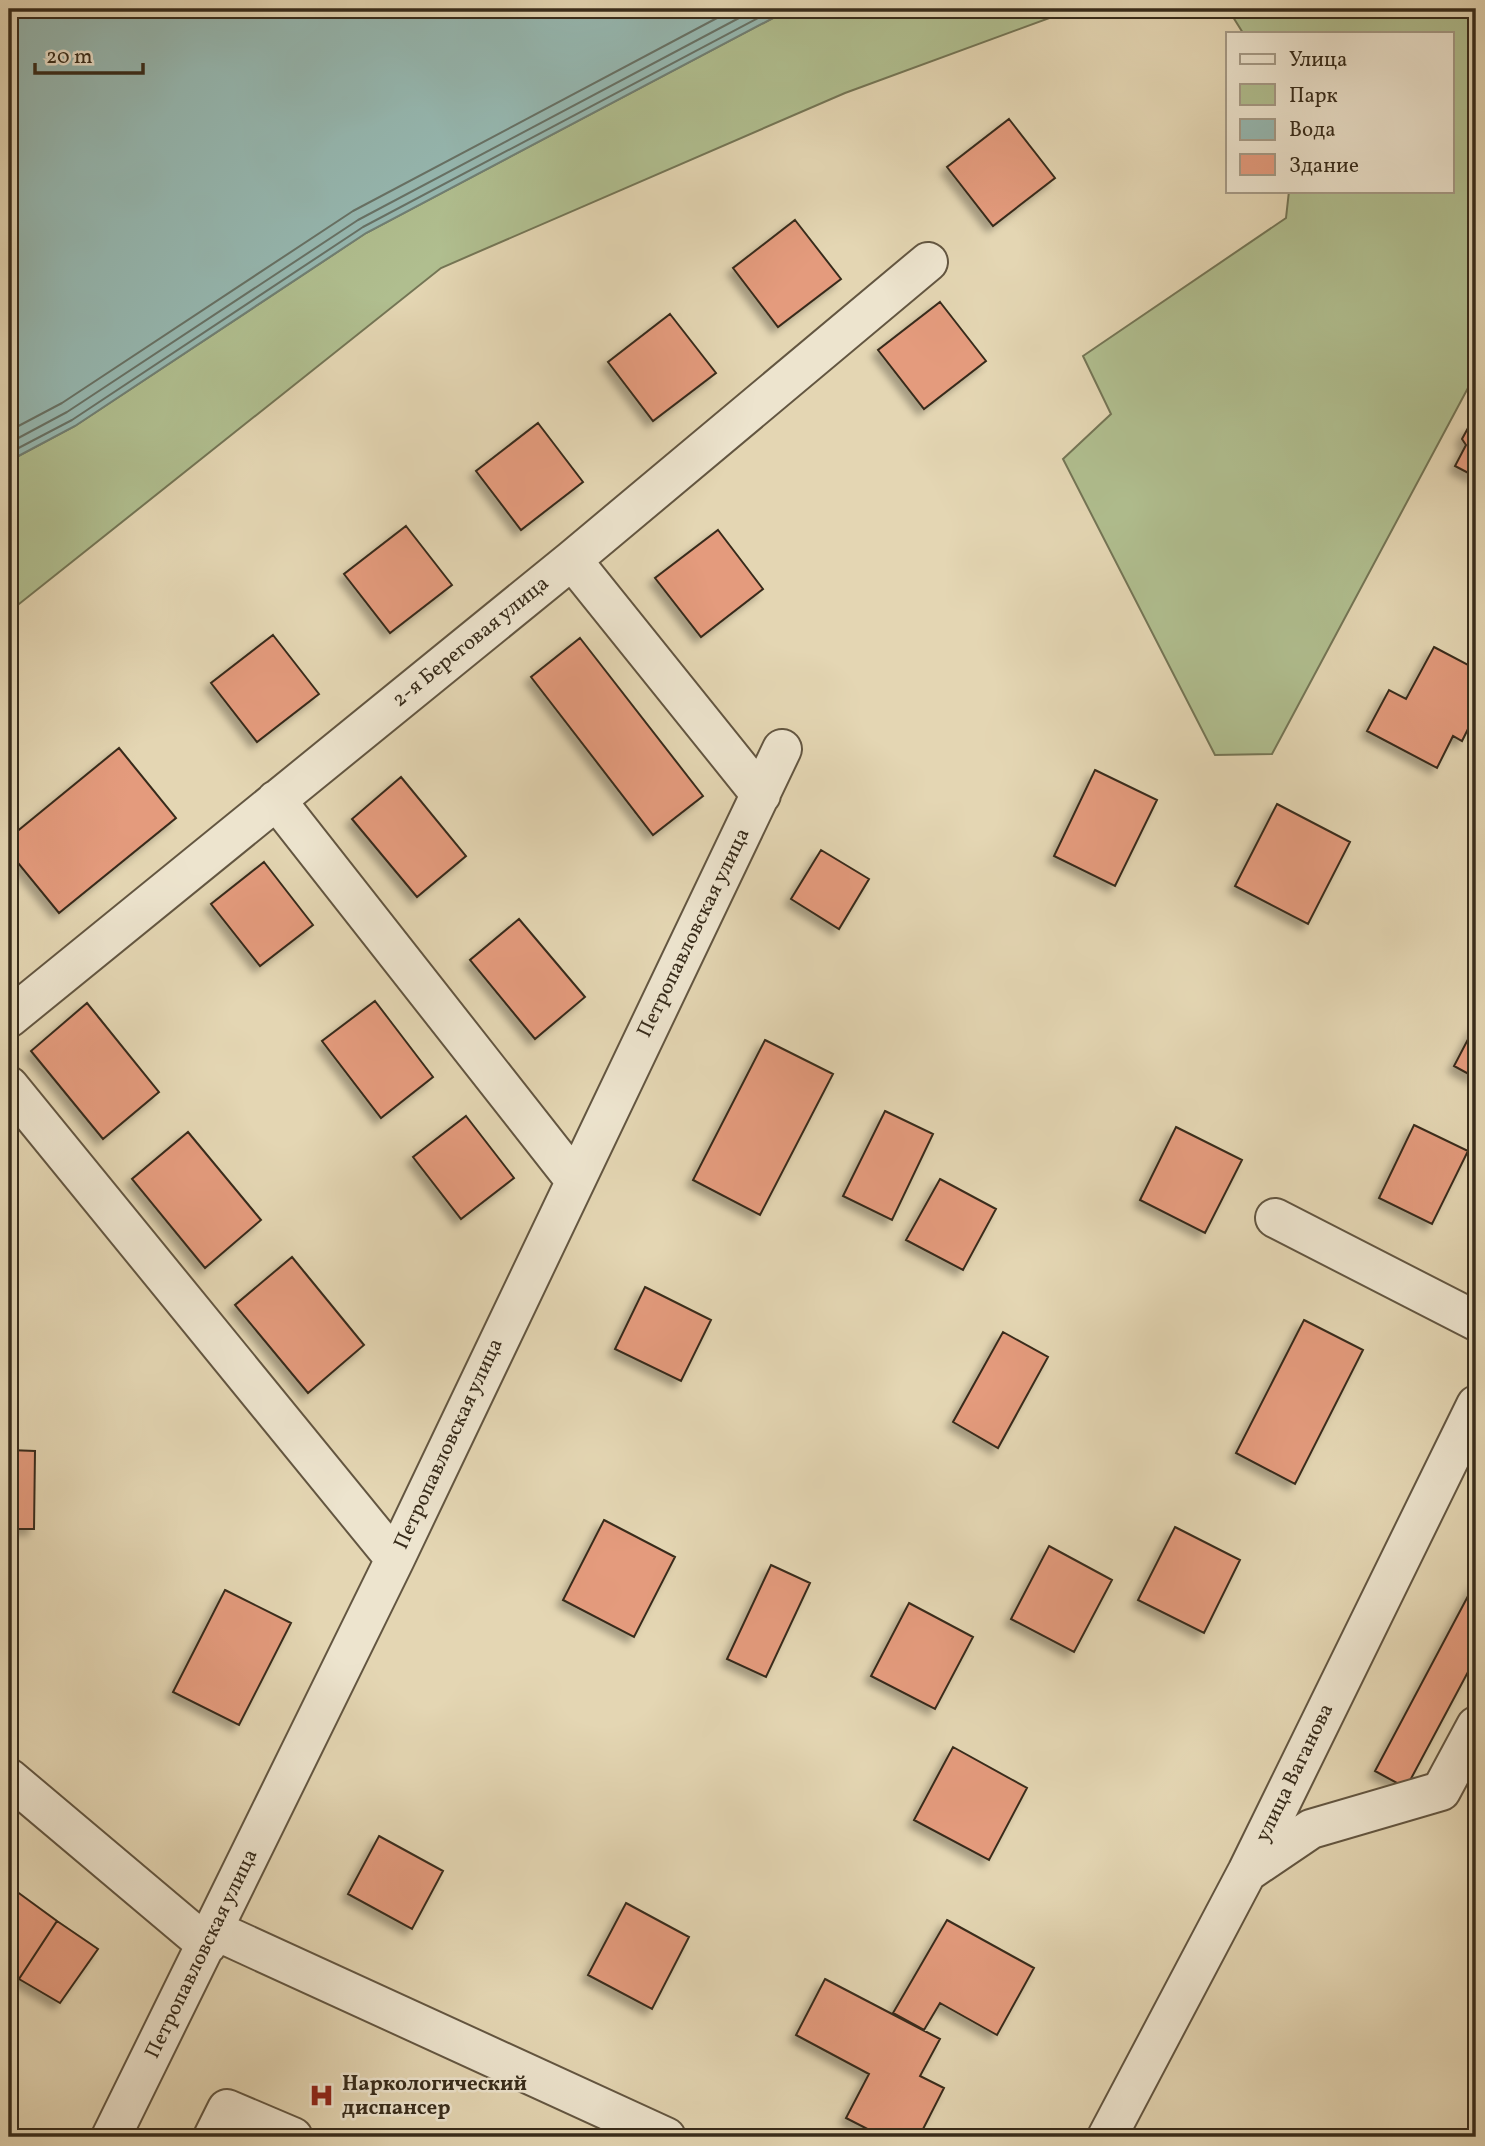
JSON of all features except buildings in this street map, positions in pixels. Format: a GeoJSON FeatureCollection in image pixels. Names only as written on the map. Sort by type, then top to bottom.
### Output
{"type":"FeatureCollection","features":[{"type":"Feature","properties":{"kind":"street","name":"2-я Береговая улица"},"geometry":{"type":"LineString","coordinates":[[9,1018],[572,560],[928,262]]}},
{"type":"Feature","properties":{"kind":"street"},"geometry":{"type":"LineString","coordinates":[[572,560],[761,795]]}},
{"type":"Feature","properties":{"kind":"street","name":"Петропавловская улица"},"geometry":{"type":"LineString","coordinates":[[111,2137],[395,1559],[574,1179],[782,749]]}},
{"type":"Feature","properties":{"kind":"street"},"geometry":{"type":"LineString","coordinates":[[276,800],[574,1179]]}},
{"type":"Feature","properties":{"kind":"street"},"geometry":{"type":"LineString","coordinates":[[9,1086],[395,1559]]}},
{"type":"Feature","properties":{"kind":"street"},"geometry":{"type":"LineString","coordinates":[[1275,1219],[1476,1321]]}},
{"type":"Feature","properties":{"kind":"street","name":"улица Ваганова"},"geometry":{"type":"LineString","coordinates":[[1107,2137],[1247,1872],[1476,1405]]}},
{"type":"Feature","properties":{"kind":"street"},"geometry":{"type":"LineString","coordinates":[[1247,1872],[1311,1829],[1441,1791],[1476,1726]]}},
{"type":"Feature","properties":{"kind":"street"},"geometry":{"type":"LineString","coordinates":[[9,1778],[210,1937],[666,2137]]}},
{"type":"Feature","properties":{"kind":"street"},"geometry":{"type":"LineString","coordinates":[[213,2137],[226,2109],[293,2137]]}},
{"type":"Feature","properties":{"kind":"green space"},"geometry":{"type":"Polygon","coordinates":[[[790,9],[1074,9],[845,93],[441,268],[9,612],[9,461],[75,426],[366,233],[790,9]]]}},
{"type":"Feature","properties":{"kind":"green space"},"geometry":{"type":"Polygon","coordinates":[[[1228,9],[1476,9],[1476,373],[1272,754],[1215,755],[1063,459],[1111,414],[1083,356],[1286,218],[1289,192],[1454,192],[1454,32],[1242,32],[1228,9]]]}},
{"type":"Feature","properties":{"kind":"water"},"geometry":{"type":"Polygon","coordinates":[[[9,9],[790,9],[366,233],[75,426],[9,461],[9,9]]]}},
{"type":"Feature","properties":{"kind":"place","name":"Наркологический диспансер"},"geometry":{"type":"Point","coordinates":[322,2096]}}]}
